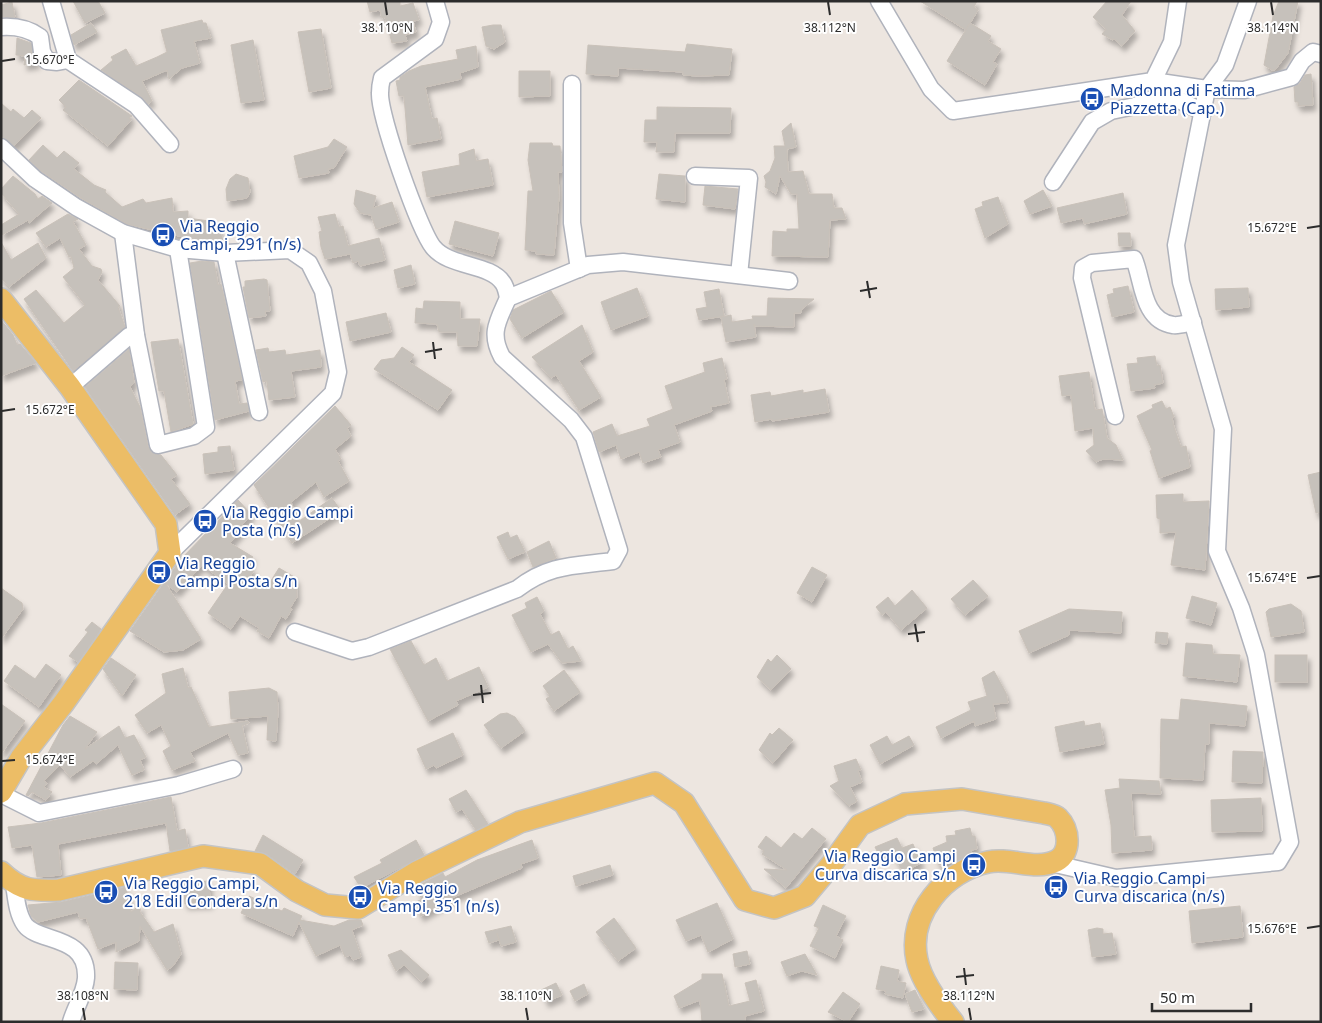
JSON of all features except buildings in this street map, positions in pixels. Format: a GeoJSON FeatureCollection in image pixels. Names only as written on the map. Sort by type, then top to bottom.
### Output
{"type":"FeatureCollection","features":[{"type":"Feature","properties":{"kind":"main road"},"geometry":{"type":"LineString","coordinates":[[1,299],[70,387],[166,524],[170,553],[63,704],[21,758],[1,793]]}},
{"type":"Feature","properties":{"kind":"main road"},"geometry":{"type":"LineString","coordinates":[[8,878],[36,891],[59,890],[203,856],[260,864],[297,891],[325,905],[358,908],[417,872],[520,822],[655,783],[684,803],[745,900],[774,908],[805,896],[831,865],[860,825],[905,804],[962,799],[1044,813],[1057,817],[1066,829],[1068,839],[1064,854],[1058,860],[1041,864],[989,862],[964,870],[943,884],[926,906],[916,934],[917,960],[931,990],[954,1022]]}},
{"type":"Feature","properties":{"kind":"street"},"geometry":{"type":"LineString","coordinates":[[51,1],[68,60],[136,106],[170,144]]}},
{"type":"Feature","properties":{"kind":"street"},"geometry":{"type":"LineString","coordinates":[[295,632],[352,651],[360,649],[517,589],[534,576],[552,568],[613,561],[619,550],[584,437],[571,420],[502,357],[495,345],[494,330],[508,298],[504,283],[494,274],[446,258],[434,248],[425,231],[388,135],[380,93],[382,78],[435,39],[441,22],[435,1]]}},
{"type":"Feature","properties":{"kind":"street"},"geometry":{"type":"LineString","coordinates":[[879,1],[931,89],[953,111],[1153,80],[1207,89],[1244,90],[1292,77],[1302,60],[1313,52],[1321,54]]}},
{"type":"Feature","properties":{"kind":"street"},"geometry":{"type":"LineString","coordinates":[[1153,80],[1172,42],[1178,1]]}},
{"type":"Feature","properties":{"kind":"street"},"geometry":{"type":"LineString","coordinates":[[1051,863],[1116,878],[1278,862],[1290,842],[1256,655],[1241,608],[1217,551],[1223,429],[1181,282],[1176,245],[1207,89],[1225,65],[1248,1]]}},
{"type":"Feature","properties":{"kind":"street"},"geometry":{"type":"LineString","coordinates":[[1,27],[17,26],[31,31],[40,37],[42,52],[47,61],[68,60]]}},
{"type":"Feature","properties":{"kind":"street"},"geometry":{"type":"LineString","coordinates":[[572,84],[572,223],[579,269]]}},
{"type":"Feature","properties":{"kind":"street"},"geometry":{"type":"LineString","coordinates":[[1053,182],[1092,122],[1111,112],[1135,106],[1163,95],[1179,100],[1203,112]]}},
{"type":"Feature","properties":{"kind":"street"},"geometry":{"type":"LineString","coordinates":[[1,147],[35,179],[76,207],[123,233],[178,249],[225,252],[290,250],[309,263],[323,291],[338,372],[333,393],[170,553]]}},
{"type":"Feature","properties":{"kind":"street"},"geometry":{"type":"LineString","coordinates":[[695,176],[749,178],[738,275]]}},
{"type":"Feature","properties":{"kind":"street"},"geometry":{"type":"LineString","coordinates":[[123,233],[136,335],[158,445],[194,436],[206,427],[178,249]]}},
{"type":"Feature","properties":{"kind":"street"},"geometry":{"type":"LineString","coordinates":[[225,252],[259,412]]}},
{"type":"Feature","properties":{"kind":"street"},"geometry":{"type":"LineString","coordinates":[[1114,416],[1082,278],[1083,268],[1092,263],[1134,259],[1152,312],[1161,320],[1173,325],[1193,322]]}},
{"type":"Feature","properties":{"kind":"street"},"geometry":{"type":"LineString","coordinates":[[508,298],[588,265],[622,262],[789,281]]}},
{"type":"Feature","properties":{"kind":"street"},"geometry":{"type":"LineString","coordinates":[[70,387],[129,336],[136,335]]}},
{"type":"Feature","properties":{"kind":"street"},"geometry":{"type":"LineString","coordinates":[[1,793],[39,813],[179,785],[233,769]]}},
{"type":"Feature","properties":{"kind":"street"},"geometry":{"type":"LineString","coordinates":[[8,878],[24,925],[30,931],[62,941],[74,950],[83,961],[86,980],[71,1022]]}},
{"type":"Feature","properties":{"kind":"place","name":"Madonna di Fatima Piazzetta (Cap.)"},"geometry":{"type":"Point","coordinates":[1092,99]}},
{"type":"Feature","properties":{"kind":"place","name":"Via Reggio Campi, 291 (n/s)"},"geometry":{"type":"Point","coordinates":[163,235]}},
{"type":"Feature","properties":{"kind":"place","name":"Via Reggio Campi Posta (n/s)"},"geometry":{"type":"Point","coordinates":[205,521]}},
{"type":"Feature","properties":{"kind":"place","name":"Via Reggio Campi Posta s/n"},"geometry":{"type":"Point","coordinates":[159,572]}},
{"type":"Feature","properties":{"kind":"place","name":"Via Reggio Campi Curva discarica s/n"},"geometry":{"type":"Point","coordinates":[974,865]}},
{"type":"Feature","properties":{"kind":"place","name":"Via Reggio Campi Curva discarica (n/s)"},"geometry":{"type":"Point","coordinates":[1056,887]}},
{"type":"Feature","properties":{"kind":"place","name":"Via Reggio Campi, 218 Edil Condera s/n"},"geometry":{"type":"Point","coordinates":[106,892]}},
{"type":"Feature","properties":{"kind":"place","name":"Via Reggio Campi, 351 (n/s)"},"geometry":{"type":"Point","coordinates":[360,897]}}]}
